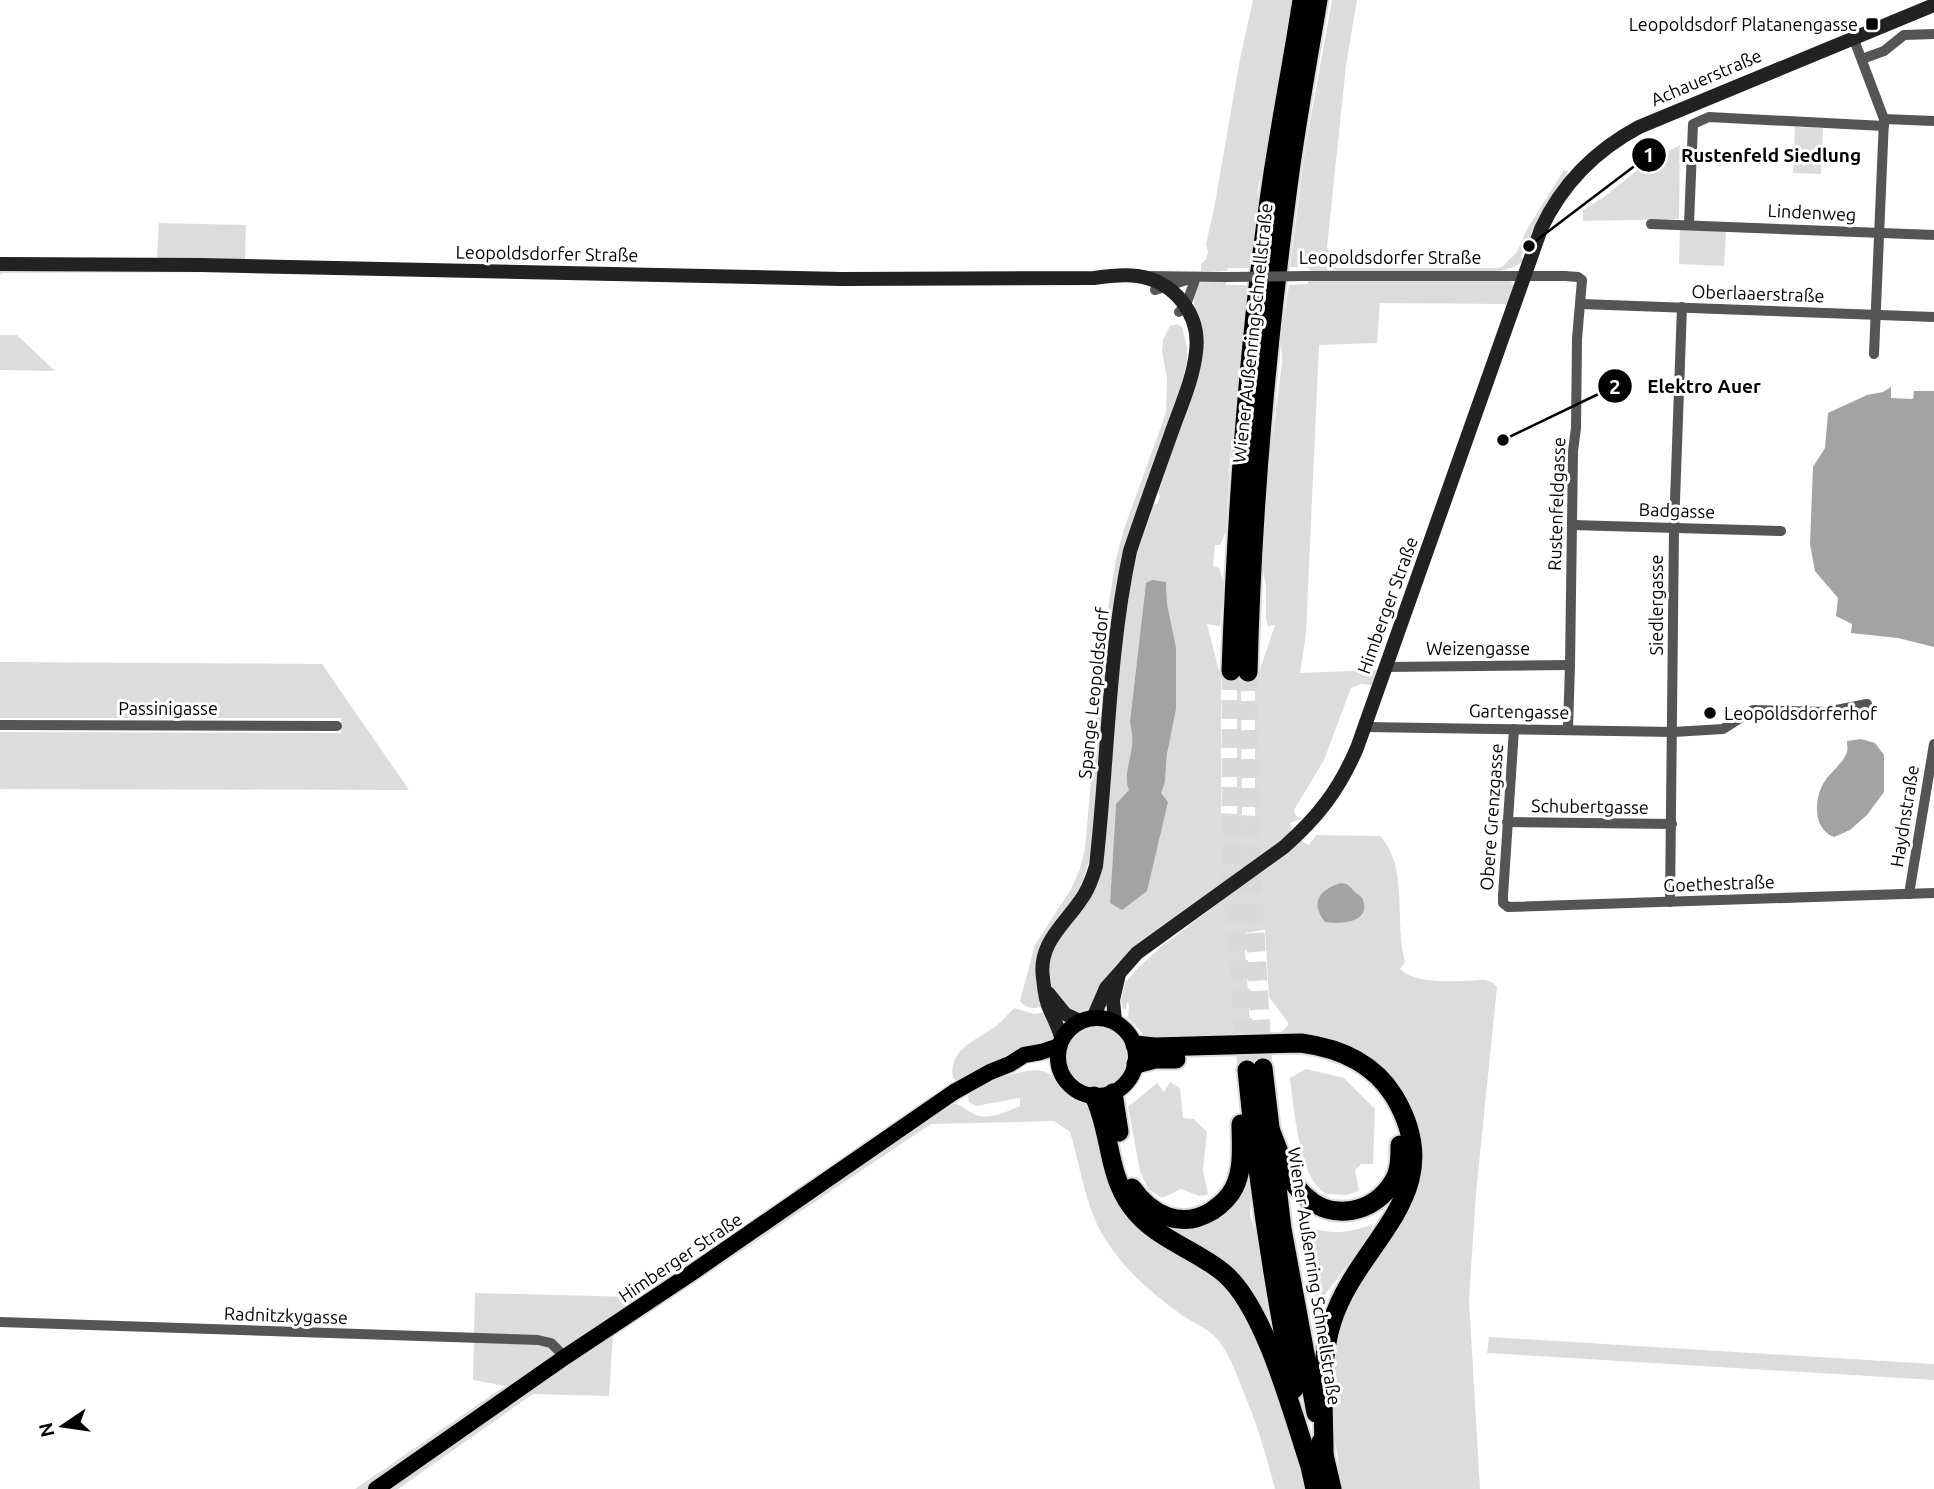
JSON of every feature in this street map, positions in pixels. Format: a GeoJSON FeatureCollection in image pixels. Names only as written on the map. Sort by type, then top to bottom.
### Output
{"type":"FeatureCollection","features":[{"type":"Feature","properties":{"kind":"highway","name":"Wiener Außenring Schnellstraße"},"geometry":{"type":"LineString","coordinates":[[1302,0],[1273,173],[1251,355],[1240,482],[1239,672],[1268,353],[1289,177],[1318,0]]}},
{"type":"Feature","properties":{"kind":"highway"},"geometry":{"type":"LineString","coordinates":[[1135,1054],[1155,1047],[1301,1043],[1324,1046],[1346,1053],[1367,1066],[1388,1086],[1403,1111],[1413,1161],[1410,1183],[1393,1220],[1352,1278],[1331,1323],[1317,1459]]}},
{"type":"Feature","properties":{"kind":"highway"},"geometry":{"type":"LineString","coordinates":[[1135,1054],[1155,1059],[1300,1054],[1322,1056],[1341,1063],[1361,1075],[1379,1093],[1393,1115],[1401,1160],[1395,1180],[1382,1197],[1364,1208],[1345,1212],[1330,1211],[1315,1205],[1302,1194],[1291,1178],[1270,1129]]}},
{"type":"Feature","properties":{"kind":"highway","name":"Wiener Außenring Schnellstraße"},"geometry":{"type":"LineString","coordinates":[[1253,1074],[1270,1129],[1317,1459],[1315,1489]]}},
{"type":"Feature","properties":{"kind":"highway","name":"Wiener Außenring Schnellstraße"},"geometry":{"type":"LineString","coordinates":[[1253,1074],[1262,1201],[1281,1326],[1317,1459],[1332,1489]]}},
{"type":"Feature","properties":{"kind":"highway"},"geometry":{"type":"LineString","coordinates":[[1104,1094],[1132,1188],[1142,1201],[1156,1212],[1174,1218],[1191,1219],[1222,1204],[1234,1189],[1241,1160],[1242,1109],[1253,1074]]}},
{"type":"Feature","properties":{"kind":"highway"},"geometry":{"type":"LineString","coordinates":[[1104,1094],[1102,1112],[1114,1172],[1121,1192],[1147,1225],[1207,1261],[1227,1276],[1243,1295],[1258,1321],[1317,1459]]}},
{"type":"Feature","properties":{"kind":"main road","name":"Achauerstraße"},"geometry":{"type":"LineString","coordinates":[[1581,171],[1616,140],[1639,127],[1934,5]]}},
{"type":"Feature","properties":{"kind":"main road","name":"Himberger Straße"},"geometry":{"type":"LineString","coordinates":[[1086,1019],[1106,988],[1138,953],[1284,847],[1320,812],[1339,784],[1365,727],[1545,219],[1561,194],[1581,171]]}},
{"type":"Feature","properties":{"kind":"main road","name":"Leopoldsdorfer Straße"},"geometry":{"type":"LineString","coordinates":[[0,264],[201,265],[842,279],[1094,278],[1128,275],[1140,276],[1160,288]]}},
{"type":"Feature","properties":{"kind":"main road","name":"Leopoldsdorfer Straße"},"geometry":{"type":"LineString","coordinates":[[1094,278],[1160,288]]}},
{"type":"Feature","properties":{"kind":"main road","name":"Spange Leopoldsdorf"},"geometry":{"type":"LineString","coordinates":[[1061,1043],[1059,1025],[1049,1009],[1042,976],[1043,962],[1051,937],[1081,901],[1092,881],[1096,866],[1124,577],[1133,541],[1196,354],[1197,340],[1193,322],[1182,309],[1166,298],[1160,288]]}},
{"type":"Feature","properties":{"kind":"main road"},"geometry":{"type":"LineString","coordinates":[[1115,1021],[1113,1000],[1120,973]]}},
{"type":"Feature","properties":{"kind":"main road"},"geometry":{"type":"LineString","coordinates":[[1046,990],[1065,1014],[1086,1019],[1104,1018],[1125,1028],[1135,1054],[1128,1080],[1104,1094],[1084,1093],[1073,1087],[1060,1068],[1058,1057],[1061,1043],[1072,1026],[1086,1019]]}},
{"type":"Feature","properties":{"kind":"main road","name":"Himberger Straße"},"geometry":{"type":"LineString","coordinates":[[376,1489],[954,1092],[1024,1055],[1061,1043]]}},
{"type":"Feature","properties":{"kind":"main road","name":"Himberger Straße"},"geometry":{"type":"LineString","coordinates":[[1010,1064],[1044,1064],[1060,1068]]}},
{"type":"Feature","properties":{"kind":"street"},"geometry":{"type":"LineString","coordinates":[[1862,59],[1884,51],[1905,34],[1934,34]]}},
{"type":"Feature","properties":{"kind":"street"},"geometry":{"type":"LineString","coordinates":[[1853,37],[1884,122],[1874,354]]}},
{"type":"Feature","properties":{"kind":"street"},"geometry":{"type":"LineString","coordinates":[[1689,224],[1693,124],[1709,117],[1934,121]]}},
{"type":"Feature","properties":{"kind":"street","name":"Lindenweg"},"geometry":{"type":"LineString","coordinates":[[1651,224],[1934,235]]}},
{"type":"Feature","properties":{"kind":"street","name":"Leopoldsdorfer Straße"},"geometry":{"type":"LineString","coordinates":[[1140,276],[1575,276],[1582,280]]}},
{"type":"Feature","properties":{"kind":"street"},"geometry":{"type":"LineString","coordinates":[[1182,309],[1196,277]]}},
{"type":"Feature","properties":{"kind":"street","name":"Leopoldsdorfer Straße"},"geometry":{"type":"LineString","coordinates":[[1160,288],[1196,277]]}},
{"type":"Feature","properties":{"kind":"street","name":"Rustenfeldgasse"},"geometry":{"type":"LineString","coordinates":[[1568,729],[1573,451],[1582,280]]}},
{"type":"Feature","properties":{"kind":"street","name":"Oberlaaerstraße"},"geometry":{"type":"LineString","coordinates":[[1581,304],[1934,317]]}},
{"type":"Feature","properties":{"kind":"street","name":"Siedlergasse"},"geometry":{"type":"LineString","coordinates":[[1670,902],[1674,732],[1674,528],[1682,307]]}},
{"type":"Feature","properties":{"kind":"street","name":"Badgasse"},"geometry":{"type":"LineString","coordinates":[[1572,525],[1781,531]]}},
{"type":"Feature","properties":{"kind":"street","name":"Weizengasse"},"geometry":{"type":"LineString","coordinates":[[1386,667],[1570,665]]}},
{"type":"Feature","properties":{"kind":"street","name":"Gartengasse"},"geometry":{"type":"LineString","coordinates":[[1365,727],[1674,732],[1723,729],[1753,710],[1826,712],[1867,704]]}},
{"type":"Feature","properties":{"kind":"street","name":"Passinigasse"},"geometry":{"type":"LineString","coordinates":[[0,725],[337,726]]}},
{"type":"Feature","properties":{"kind":"street","name":"Obere Grenzgasse"},"geometry":{"type":"LineString","coordinates":[[1505,906],[1503,896],[1514,729]]}},
{"type":"Feature","properties":{"kind":"street","name":"Haydnstraße"},"geometry":{"type":"LineString","coordinates":[[1909,894],[1934,744]]}},
{"type":"Feature","properties":{"kind":"street","name":"Schubertgasse"},"geometry":{"type":"LineString","coordinates":[[1507,822],[1672,824]]}},
{"type":"Feature","properties":{"kind":"street","name":"Goethestraße"},"geometry":{"type":"LineString","coordinates":[[1505,906],[1514,908],[1934,894]]}},
{"type":"Feature","properties":{"kind":"street","name":"Radnitzkygasse"},"geometry":{"type":"LineString","coordinates":[[0,1322],[538,1340],[551,1343],[565,1357]]}},
{"type":"Feature","properties":{"kind":"shaded area"},"geometry":{"type":"Polygon","coordinates":[[[1253,0],[1291,0],[1258,188],[1259,204],[1250,268],[1201,271],[1201,264],[1208,252],[1206,244],[1253,0]]]}},
{"type":"Feature","properties":{"kind":"shaded area"},"geometry":{"type":"Polygon","coordinates":[[[1332,0],[1357,0],[1346,65],[1327,247],[1336,268],[1502,267],[1517,252],[1527,229],[1564,170],[1568,171],[1565,182],[1533,229],[1521,257],[1524,261],[1500,271],[1312,271],[1306,267],[1290,267],[1305,149],[1332,0]]]}},
{"type":"Feature","properties":{"kind":"shaded area"},"geometry":{"type":"Polygon","coordinates":[[[1795,127],[1823,128],[1821,174],[1793,173],[1795,127]]]}},
{"type":"Feature","properties":{"kind":"shaded area"},"geometry":{"type":"Polygon","coordinates":[[[1680,145],[1679,219],[1583,221],[1583,210],[1604,197],[1646,163],[1680,145]]]}},
{"type":"Feature","properties":{"kind":"shaded area"},"geometry":{"type":"Polygon","coordinates":[[[159,223],[246,225],[245,261],[249,272],[0,275],[0,257],[157,259],[159,223]]]}},
{"type":"Feature","properties":{"kind":"shaded area"},"geometry":{"type":"Polygon","coordinates":[[[1680,228],[1726,231],[1724,266],[1679,264],[1680,228]]]}},
{"type":"Feature","properties":{"kind":"shaded area"},"geometry":{"type":"Polygon","coordinates":[[[1506,279],[1512,282],[1514,289],[1507,305],[1380,303],[1377,343],[1319,345],[1306,634],[1300,673],[1377,670],[1372,685],[1361,684],[1351,688],[1324,760],[1294,810],[1296,816],[1303,818],[1290,823],[1290,833],[1269,852],[1133,950],[1114,967],[1093,1004],[1076,1013],[1066,1009],[1051,984],[1051,953],[1058,937],[1091,894],[1136,547],[1152,505],[1157,504],[1160,497],[1157,487],[1193,382],[1194,299],[1198,282],[1226,281],[1226,285],[1248,285],[1230,458],[1226,532],[1220,545],[1215,545],[1213,566],[1219,568],[1224,584],[1220,626],[1207,624],[1219,671],[1259,672],[1275,625],[1268,626],[1266,619],[1266,585],[1262,567],[1270,454],[1282,363],[1281,335],[1289,285],[1308,284],[1308,281],[1506,279]],[[1166,583],[1146,584],[1130,721],[1132,742],[1127,779],[1130,790],[1116,804],[1110,903],[1165,782],[1176,647],[1167,604],[1166,583]],[[1241,677],[1242,815],[1255,816],[1255,677],[1241,677]],[[1221,678],[1221,813],[1237,814],[1237,678],[1221,678]]]}},
{"type":"Feature","properties":{"kind":"shaded area"},"geometry":{"type":"Polygon","coordinates":[[[1177,324],[1182,327],[1187,347],[1187,362],[1180,391],[1130,537],[1093,841],[1084,877],[1075,898],[1048,933],[1039,950],[1036,978],[1044,1005],[1031,1008],[1020,1001],[1035,945],[1071,889],[1085,849],[1102,654],[1116,559],[1124,529],[1166,413],[1167,378],[1162,351],[1163,340],[1170,326],[1177,324]]]}},
{"type":"Feature","properties":{"kind":"shaded area"},"geometry":{"type":"Polygon","coordinates":[[[0,335],[17,335],[55,371],[0,370],[0,335]]]}},
{"type":"Feature","properties":{"kind":"shaded area"},"geometry":{"type":"Polygon","coordinates":[[[1891,387],[1891,398],[1913,399],[1914,391],[1934,391],[1934,647],[1898,638],[1851,633],[1852,624],[1836,616],[1838,598],[1815,571],[1810,544],[1813,467],[1825,448],[1828,413],[1891,387]]]}},
{"type":"Feature","properties":{"kind":"shaded area"},"geometry":{"type":"Polygon","coordinates":[[[1152,580],[1166,582],[1167,604],[1176,647],[1176,709],[1161,793],[1168,802],[1147,891],[1122,910],[1110,903],[1116,804],[1129,790],[1127,773],[1132,742],[1130,721],[1146,583],[1152,580]]]}},
{"type":"Feature","properties":{"kind":"shaded area"},"geometry":{"type":"Polygon","coordinates":[[[0,662],[322,664],[409,790],[0,789],[0,732],[341,733],[341,718],[0,718],[0,662]]]}},
{"type":"Feature","properties":{"kind":"shaded area"},"geometry":{"type":"Polygon","coordinates":[[[1861,739],[1875,743],[1884,755],[1884,792],[1867,815],[1850,830],[1834,837],[1822,828],[1819,821],[1818,798],[1826,780],[1845,756],[1847,741],[1861,739]]]}},
{"type":"Feature","properties":{"kind":"shaded area"},"geometry":{"type":"Polygon","coordinates":[[[1316,835],[1380,836],[1389,848],[1398,879],[1405,962],[1400,969],[1418,978],[1486,980],[1497,987],[1476,1193],[1469,1300],[1480,1489],[1343,1489],[1341,1481],[1331,1411],[1331,1344],[1417,1161],[1378,1068],[1276,1038],[1289,1024],[1269,997],[1265,930],[1244,933],[1251,1037],[1148,1039],[1128,1018],[1127,1002],[1126,1010],[1123,1008],[1121,1000],[1125,983],[1161,947],[1301,841],[1309,845],[1316,835]]]}},
{"type":"Feature","properties":{"kind":"shaded area"},"geometry":{"type":"Polygon","coordinates":[[[1341,883],[1349,886],[1361,897],[1364,908],[1362,914],[1352,921],[1325,922],[1318,908],[1320,897],[1323,892],[1341,883]]]}},
{"type":"Feature","properties":{"kind":"shaded area"},"geometry":{"type":"Polygon","coordinates":[[[1014,1008],[1034,1014],[1047,1012],[1056,1032],[1051,1042],[1004,1057],[957,1081],[953,1078],[954,1061],[958,1054],[999,1024],[1014,1008]]]}},
{"type":"Feature","properties":{"kind":"shaded area"},"geometry":{"type":"Polygon","coordinates":[[[1098,1025],[1116,1031],[1124,1039],[1130,1057],[1124,1075],[1116,1083],[1098,1089],[1080,1083],[1072,1075],[1066,1057],[1072,1039],[1080,1031],[1098,1025]]]}},
{"type":"Feature","properties":{"kind":"shaded area"},"geometry":{"type":"Polygon","coordinates":[[[1306,1069],[1344,1078],[1375,1109],[1373,1164],[1361,1164],[1355,1170],[1359,1191],[1347,1195],[1326,1194],[1317,1186],[1309,1172],[1298,1132],[1290,1078],[1306,1069]]]}},
{"type":"Feature","properties":{"kind":"shaded area"},"geometry":{"type":"Polygon","coordinates":[[[1034,1070],[1049,1074],[1064,1091],[1089,1104],[1148,1233],[1155,1242],[1202,1269],[1216,1273],[1244,1306],[1290,1425],[1304,1489],[1275,1489],[1247,1400],[1232,1363],[1218,1340],[1149,1289],[1122,1263],[1107,1242],[1089,1203],[1070,1132],[1054,1121],[931,1124],[613,1335],[609,1396],[533,1394],[398,1489],[355,1489],[505,1386],[473,1380],[475,1293],[635,1297],[648,1310],[952,1103],[984,1117],[1020,1106],[1020,1098],[976,1106],[969,1102],[968,1096],[989,1080],[1034,1070]]]}},
{"type":"Feature","properties":{"kind":"shaded area"},"geometry":{"type":"Polygon","coordinates":[[[1170,1082],[1180,1088],[1183,1118],[1194,1119],[1207,1132],[1203,1170],[1208,1195],[1199,1196],[1181,1189],[1162,1198],[1148,1189],[1140,1171],[1128,1107],[1157,1083],[1164,1092],[1170,1082]]]}},
{"type":"Feature","properties":{"kind":"shaded area"},"geometry":{"type":"Polygon","coordinates":[[[1121,1171],[1129,1191],[1190,1223],[1248,1172],[1250,1216],[1256,1232],[1276,1350],[1260,1319],[1126,1193],[1121,1171]]]}},
{"type":"Feature","properties":{"kind":"shaded area"},"geometry":{"type":"Polygon","coordinates":[[[1373,1225],[1362,1250],[1316,1306],[1306,1227],[1340,1232],[1373,1225]]]}},
{"type":"Feature","properties":{"kind":"shaded area"},"geometry":{"type":"Polygon","coordinates":[[[1489,1337],[1934,1364],[1934,1380],[1487,1353],[1489,1337]]]}},
{"type":"Feature","properties":{"kind":"tunnel"},"geometry":{"type":"LineString","coordinates":[[1231,671],[1231,868],[1247,1070]]}},
{"type":"Feature","properties":{"kind":"tunnel"},"geometry":{"type":"LineString","coordinates":[[1248,672],[1251,865],[1263,1068]]}},
{"type":"Feature","properties":{"kind":"place","name":"Leopoldsdorf Platanengasse"},"geometry":{"type":"Point","coordinates":[1872,24]}},
{"type":"Feature","properties":{"kind":"place","name":"Rustenfeld Siedlung"},"geometry":{"type":"Point","coordinates":[1529,246]}},
{"type":"Feature","properties":{"kind":"place","name":"Elektro Auer"},"geometry":{"type":"Point","coordinates":[1503,440]}},
{"type":"Feature","properties":{"kind":"place","name":"Leopoldsdorferhof"},"geometry":{"type":"Point","coordinates":[1710,713]}}]}
